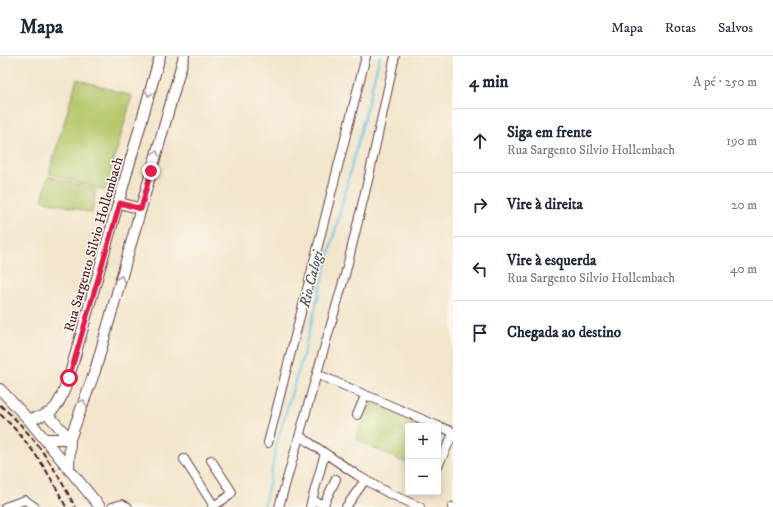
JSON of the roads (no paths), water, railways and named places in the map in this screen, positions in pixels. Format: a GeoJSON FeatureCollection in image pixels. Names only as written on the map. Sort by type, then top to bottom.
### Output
{"type":"FeatureCollection","features":[{"type":"Feature","properties":{"kind":"main road","name":"Rua Sargento Silvio Hollembach"},"geometry":{"type":"LineString","coordinates":[[48,415],[56,409],[69,378],[120,203],[160,56]]}},
{"type":"Feature","properties":{"kind":"main road"},"geometry":{"type":"LineString","coordinates":[[69,470],[70,439],[95,371],[184,56]]}},
{"type":"Feature","properties":{"kind":"main road"},"geometry":{"type":"LineString","coordinates":[[120,203],[141,209]]}},
{"type":"Feature","properties":{"kind":"main road"},"geometry":{"type":"LineString","coordinates":[[0,389],[28,419],[100,507]]}},
{"type":"Feature","properties":{"kind":"main road"},"geometry":{"type":"LineString","coordinates":[[28,419],[48,415],[70,439]]}},
{"type":"Feature","properties":{"kind":"main road"},"geometry":{"type":"LineString","coordinates":[[45,440],[70,439]]}},
{"type":"Feature","properties":{"kind":"street"},"geometry":{"type":"LineString","coordinates":[[268,443],[366,56]]}},
{"type":"Feature","properties":{"kind":"street"},"geometry":{"type":"LineString","coordinates":[[281,506],[348,261],[395,56]]}},
{"type":"Feature","properties":{"kind":"street"},"geometry":{"type":"LineString","coordinates":[[317,374],[365,396],[431,423]]}},
{"type":"Feature","properties":{"kind":"street"},"geometry":{"type":"LineString","coordinates":[[357,415],[365,396]]}},
{"type":"Feature","properties":{"kind":"street"},"geometry":{"type":"LineString","coordinates":[[441,427],[453,433],[441,459]]}},
{"type":"Feature","properties":{"kind":"street"},"geometry":{"type":"LineString","coordinates":[[300,436],[365,480],[388,493],[420,507]]}},
{"type":"Feature","properties":{"kind":"street"},"geometry":{"type":"LineString","coordinates":[[325,453],[312,504],[324,504],[336,479]]}},
{"type":"Feature","properties":{"kind":"street"},"geometry":{"type":"LineString","coordinates":[[184,459],[213,506],[229,496],[232,492],[211,460]]}},
{"type":"Feature","properties":{"kind":"street"},"geometry":{"type":"LineString","coordinates":[[346,507],[365,480]]}},
{"type":"Feature","properties":{"kind":"street"},"geometry":{"type":"LineString","coordinates":[[5,507],[21,500],[25,500],[34,507]]}},
{"type":"Feature","properties":{"kind":"street"},"geometry":{"type":"LineString","coordinates":[[112,507],[122,504],[128,507]]}},
{"type":"Feature","properties":{"kind":"waterway","name":"Rio Calogi"},"geometry":{"type":"LineString","coordinates":[[264,507],[279,435],[304,352],[380,56]]}},
{"type":"Feature","properties":{"kind":"railway"},"geometry":{"type":"LineString","coordinates":[[0,405],[23,427],[43,452],[52,465],[75,507]]}},
{"type":"Feature","properties":{"kind":"railway"},"geometry":{"type":"LineString","coordinates":[[0,414],[20,435],[38,458],[66,507]]}}]}
